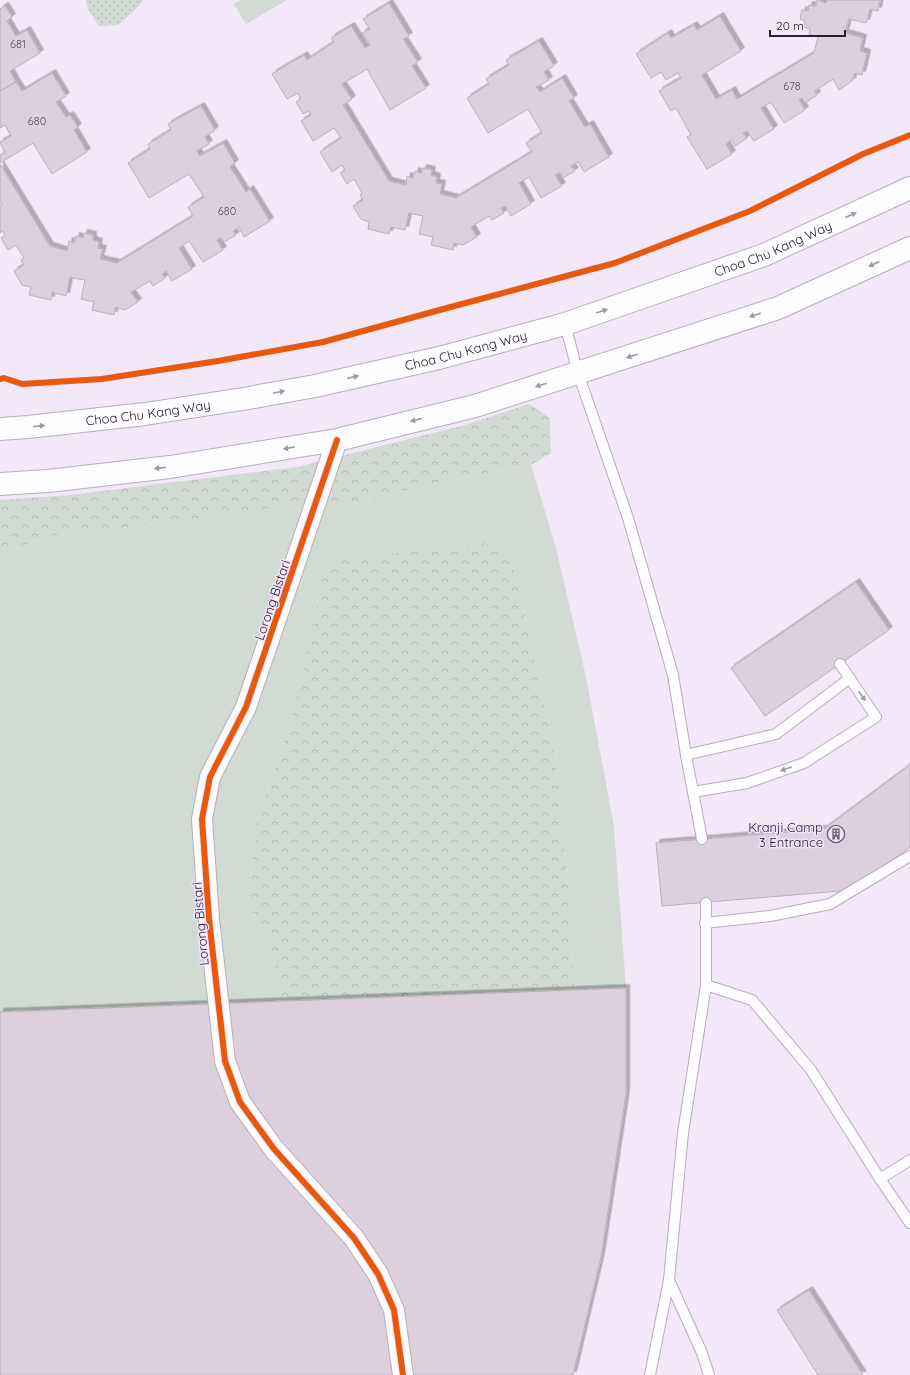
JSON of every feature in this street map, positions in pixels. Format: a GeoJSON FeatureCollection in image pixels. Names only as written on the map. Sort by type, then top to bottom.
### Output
{"type":"FeatureCollection","features":[{"type":"Feature","properties":{"kind":"main road","name":"Choa Chu Kang Way"},"geometry":{"type":"LineString","coordinates":[[0,429],[145,414],[315,386],[438,358],[565,324],[764,255],[900,192],[910,182]]}},
{"type":"Feature","properties":{"kind":"main road"},"geometry":{"type":"LineString","coordinates":[[0,484],[48,482],[163,468],[337,440],[475,406],[778,308],[910,248]]}},
{"type":"Feature","properties":{"kind":"street","name":"Lorong Bistari"},"geometry":{"type":"LineString","coordinates":[[337,440],[246,707],[210,777],[202,819],[209,919],[225,1061],[240,1102],[274,1149],[354,1238],[378,1274],[394,1310],[403,1375]]}},
{"type":"Feature","properties":{"kind":"lane"},"geometry":{"type":"LineString","coordinates":[[565,324],[578,373],[628,518],[673,675],[702,839]]}},
{"type":"Feature","properties":{"kind":"lane"},"geometry":{"type":"LineString","coordinates":[[693,792],[747,783],[804,762],[876,717],[840,664]]}},
{"type":"Feature","properties":{"kind":"lane"},"geometry":{"type":"LineString","coordinates":[[686,755],[776,734],[850,678]]}},
{"type":"Feature","properties":{"kind":"lane"},"geometry":{"type":"LineString","coordinates":[[705,923],[770,916],[830,904],[910,856]]}},
{"type":"Feature","properties":{"kind":"lane"},"geometry":{"type":"LineString","coordinates":[[650,1375],[668,1280],[683,1133],[706,985],[706,903]]}},
{"type":"Feature","properties":{"kind":"lane"},"geometry":{"type":"LineString","coordinates":[[706,985],[752,1000],[811,1070],[880,1179],[910,1223]]}},
{"type":"Feature","properties":{"kind":"lane"},"geometry":{"type":"LineString","coordinates":[[880,1179],[910,1160]]}},
{"type":"Feature","properties":{"kind":"lane"},"geometry":{"type":"LineString","coordinates":[[668,1280],[702,1353],[708,1375]]}},
{"type":"Feature","properties":{"kind":"green space"},"geometry":{"type":"Polygon","coordinates":[[[86,0],[143,0],[137,8],[118,25],[99,26],[88,10],[86,0]]]}},
{"type":"Feature","properties":{"kind":"green space"},"geometry":{"type":"Polygon","coordinates":[[[241,0],[287,0],[246,24],[234,4],[241,0]]]}},
{"type":"Feature","properties":{"kind":"green space"},"geometry":{"type":"Polygon","coordinates":[[[529,404],[550,418],[551,453],[531,465],[419,487],[352,504],[289,506],[44,537],[0,556],[0,500],[70,495],[297,467],[465,425],[529,404]]]}},
{"type":"Feature","properties":{"kind":"green space"},"geometry":{"type":"Polygon","coordinates":[[[531,465],[556,548],[586,677],[614,826],[626,988],[626,1094],[601,1257],[573,1375],[526,1375],[578,1053],[570,907],[554,747],[511,556],[294,712],[256,824],[249,903],[273,952],[289,1070],[0,1086],[0,556],[44,537],[171,522],[289,505],[352,504],[419,487],[531,465]]]}},
{"type":"Feature","properties":{"kind":"green space"},"geometry":{"type":"Polygon","coordinates":[[[483,543],[511,556],[554,747],[570,907],[578,1053],[289,1070],[273,952],[249,903],[256,824],[294,712],[323,577],[331,561],[483,543]]]}},
{"type":"Feature","properties":{"kind":"building"},"geometry":{"type":"Polygon","coordinates":[[[817,0],[826,3],[827,0],[880,0],[878,11],[870,9],[866,23],[849,19],[845,33],[863,38],[860,51],[867,53],[862,75],[855,73],[852,81],[839,90],[833,79],[815,91],[817,95],[805,103],[802,98],[799,100],[805,110],[784,123],[771,102],[761,108],[774,129],[754,141],[747,131],[743,133],[747,138],[735,146],[732,140],[726,144],[732,154],[707,169],[687,137],[691,135],[676,108],[671,111],[659,91],[681,78],[678,73],[666,80],[661,72],[651,78],[636,54],[668,33],[671,38],[694,25],[697,30],[720,16],[741,51],[702,75],[716,99],[732,90],[737,99],[814,53],[818,37],[809,34],[810,29],[804,27],[805,21],[800,19],[802,10],[808,11],[809,5],[816,6],[817,0]]]}},
{"type":"Feature","properties":{"kind":"building"},"geometry":{"type":"Polygon","coordinates":[[[389,3],[409,36],[403,39],[418,62],[412,66],[426,88],[390,110],[367,69],[342,84],[352,99],[343,105],[389,181],[406,185],[407,176],[413,178],[415,171],[421,173],[423,168],[432,170],[431,175],[437,177],[436,183],[442,184],[440,194],[456,198],[532,152],[526,143],[542,133],[528,109],[488,133],[467,98],[489,84],[486,79],[509,65],[506,60],[539,41],[554,66],[544,72],[549,80],[536,87],[540,92],[562,78],[574,98],[569,101],[585,127],[590,124],[609,157],[584,172],[578,162],[571,166],[575,171],[563,178],[560,172],[555,175],[562,186],[541,198],[529,177],[519,183],[531,204],[511,216],[505,206],[501,208],[504,213],[492,220],[489,216],[471,227],[477,237],[463,245],[454,243],[453,250],[431,245],[433,237],[419,234],[423,216],[409,213],[405,230],[391,227],[389,234],[368,229],[369,222],[361,219],[353,206],[363,200],[360,195],[362,193],[354,179],[347,184],[340,173],[345,170],[342,165],[332,172],[320,152],[341,138],[334,128],[313,141],[301,121],[311,115],[309,111],[303,114],[296,102],[301,99],[298,93],[287,99],[272,74],[304,55],[307,60],[334,42],[331,38],[351,26],[365,48],[370,45],[362,33],[370,29],[363,19],[389,3]]]}},
{"type":"Feature","properties":{"kind":"building"},"geometry":{"type":"Polygon","coordinates":[[[5,6],[12,17],[7,21],[16,36],[27,30],[40,53],[10,71],[16,82],[0,91],[0,9],[5,6]]]}},
{"type":"Feature","properties":{"kind":"building"},"geometry":{"type":"Polygon","coordinates":[[[52,73],[66,96],[56,102],[66,117],[70,115],[78,127],[74,130],[87,152],[52,174],[33,143],[0,163],[0,155],[5,152],[0,142],[11,136],[5,125],[0,128],[0,91],[16,82],[22,91],[52,73]]]}},
{"type":"Feature","properties":{"kind":"building"},"geometry":{"type":"Polygon","coordinates":[[[201,106],[215,130],[205,137],[209,144],[197,151],[200,156],[223,143],[235,163],[230,167],[246,192],[250,189],[270,221],[244,237],[239,227],[233,231],[236,235],[224,242],[221,238],[217,240],[223,250],[203,262],[189,241],[179,248],[192,269],[172,281],[166,271],[162,274],[165,278],[153,286],[150,281],[131,292],[138,302],[125,310],[115,307],[114,315],[92,310],[94,302],[81,299],[85,280],[70,277],[66,296],[52,292],[51,300],[29,295],[31,287],[22,285],[14,271],[24,265],[21,260],[24,258],[16,245],[8,250],[1,238],[5,235],[3,231],[0,233],[0,205],[2,204],[0,200],[0,164],[50,246],[67,251],[69,241],[74,243],[76,236],[83,238],[84,233],[93,235],[93,240],[99,242],[98,248],[103,249],[100,259],[117,263],[193,216],[188,207],[204,197],[189,174],[149,198],[128,163],[150,149],[148,144],[171,130],[168,124],[201,106]]]}},
{"type":"Feature","properties":{"kind":"building"},"geometry":{"type":"Polygon","coordinates":[[[856,582],[889,630],[765,716],[731,668],[856,582]]]}},
{"type":"Feature","properties":{"kind":"building","name":"Kranji Camp 3 Entrance"},"geometry":{"type":"Polygon","coordinates":[[[910,765],[910,847],[852,890],[662,906],[656,843],[824,829],[910,765]]]}},
{"type":"Feature","properties":{"kind":"building"},"geometry":{"type":"Polygon","coordinates":[[[626,988],[626,1094],[601,1257],[573,1375],[0,1375],[0,1012],[626,988]]]}},
{"type":"Feature","properties":{"kind":"building"},"geometry":{"type":"Polygon","coordinates":[[[809,1290],[863,1375],[818,1375],[777,1310],[809,1290]]]}},
{"type":"Feature","properties":{"kind":"cycle path"},"geometry":{"type":"LineString","coordinates":[[0,379],[4,378],[22,384],[102,379],[218,361],[323,342],[615,263],[750,211],[863,154],[910,135]]}},
{"type":"Feature","properties":{"kind":"cycle path"},"geometry":{"type":"LineString","coordinates":[[337,440],[246,707],[210,777],[202,819],[209,919],[225,1061],[240,1102],[274,1149],[354,1238],[378,1274],[394,1310],[403,1375]]}},
{"type":"Feature","properties":{"kind":"place","name":"Kranji Camp 3 Entrance"},"geometry":{"type":"Point","coordinates":[836,834]}}]}
